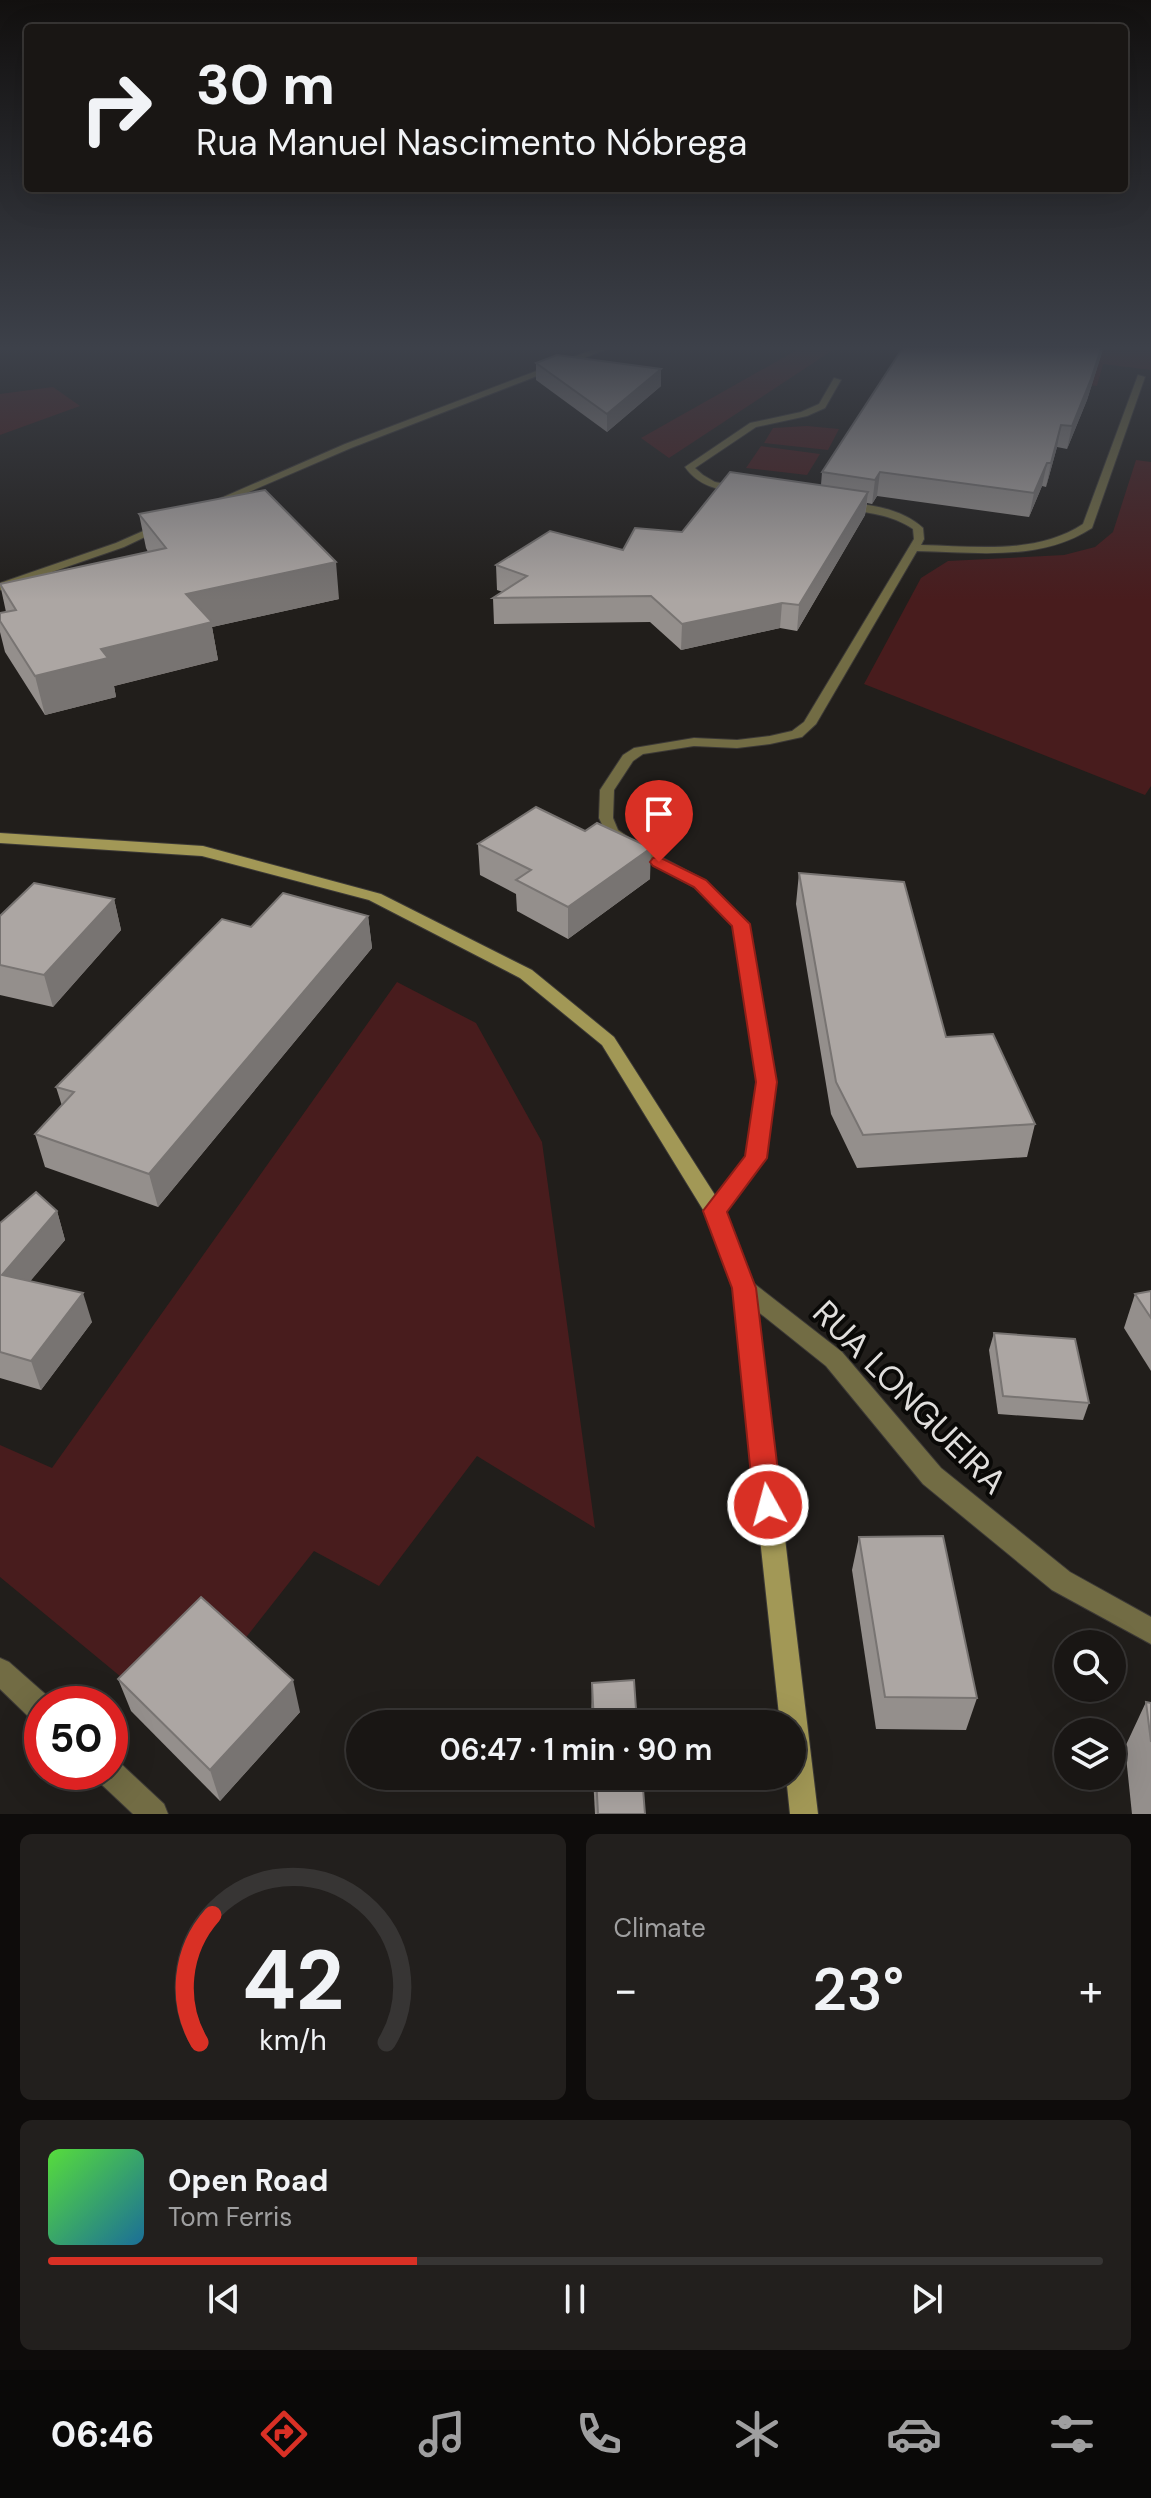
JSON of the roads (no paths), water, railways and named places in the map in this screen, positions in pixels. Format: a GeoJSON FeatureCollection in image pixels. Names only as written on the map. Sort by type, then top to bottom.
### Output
{"type":"FeatureCollection","features":[{"type":"Feature","properties":{"kind":"main road"},"geometry":{"type":"LineString","coordinates":[[0,838],[203,851],[375,897],[526,974],[608,1041],[715,1211],[744,1288],[804,1814]]}},
{"type":"Feature","properties":{"kind":"street"},"geometry":{"type":"LineString","coordinates":[[205,508],[388,431]]}},
{"type":"Feature","properties":{"kind":"street"},"geometry":{"type":"LineString","coordinates":[[745,431],[690,467],[704,481],[754,492]]}},
{"type":"Feature","properties":{"kind":"street"},"geometry":{"type":"LineString","coordinates":[[917,548],[1006,548],[1058,543],[1076,537],[1088,526],[1122,431]]}},
{"type":"Feature","properties":{"kind":"street"},"geometry":{"type":"LineString","coordinates":[[715,1211],[756,1158],[767,1082],[741,924],[700,884],[639,851],[612,832],[606,818],[607,790],[628,758],[639,751],[694,742],[759,742],[797,734],[809,724],[917,548],[918,528],[905,519],[885,512],[827,503]]}},
{"type":"Feature","properties":{"kind":"street"},"geometry":{"type":"LineString","coordinates":[[0,587],[120,545],[177,520]]}},
{"type":"Feature","properties":{"kind":"street","name":"RUA LONGUEIRA"},"geometry":{"type":"LineString","coordinates":[[744,1288],[834,1359],[932,1476],[1061,1581],[1151,1631]]}},
{"type":"Feature","properties":{"kind":"street"},"geometry":{"type":"LineString","coordinates":[[0,1671],[24,1693]]}},
{"type":"Feature","properties":{"kind":"street"},"geometry":{"type":"LineString","coordinates":[[128,1790],[154,1814]]}}]}
